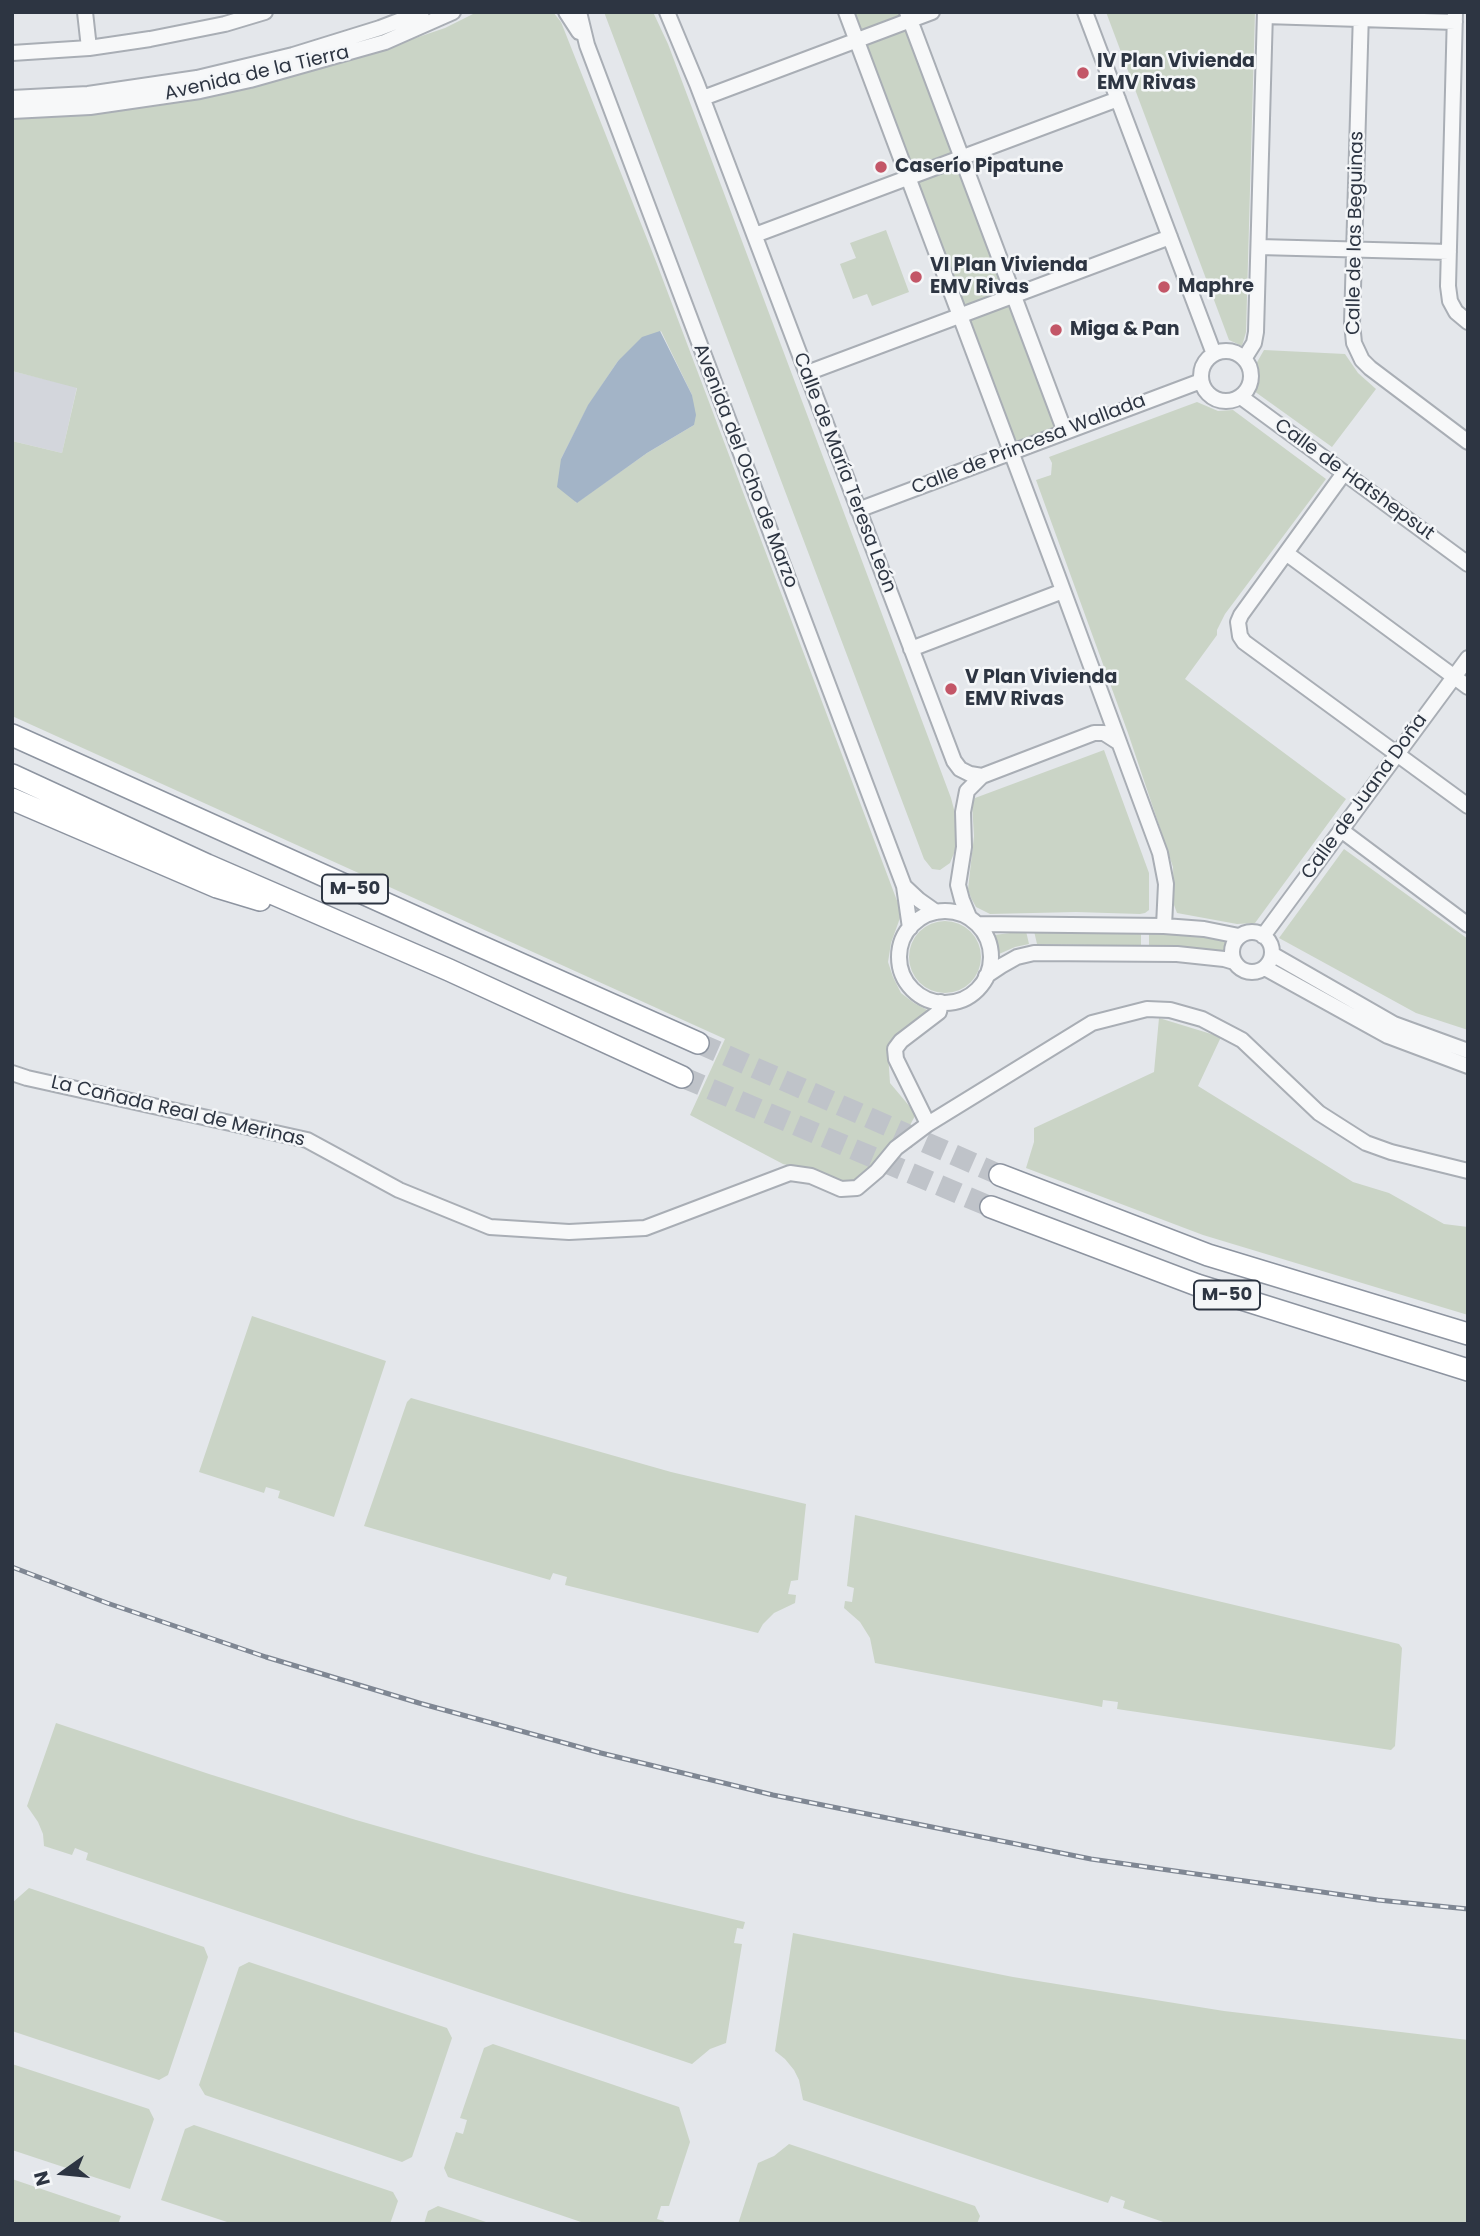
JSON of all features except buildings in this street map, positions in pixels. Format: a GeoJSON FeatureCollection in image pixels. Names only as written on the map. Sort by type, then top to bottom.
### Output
{"type":"FeatureCollection","features":[{"type":"Feature","properties":{"kind":"highway","name":"M-50"},"geometry":{"type":"LineString","coordinates":[[12,735],[698,1043]]}},
{"type":"Feature","properties":{"kind":"highway","name":"M-50"},"geometry":{"type":"LineString","coordinates":[[12,775],[682,1077]]}},
{"type":"Feature","properties":{"kind":"highway"},"geometry":{"type":"LineString","coordinates":[[12,799],[217,887],[353,928]]}},
{"type":"Feature","properties":{"kind":"highway","name":"M-50"},"geometry":{"type":"LineString","coordinates":[[1000,1175],[1208,1255],[1468,1334]]}},
{"type":"Feature","properties":{"kind":"highway","name":"M-50"},"geometry":{"type":"LineString","coordinates":[[990,1208],[1197,1285],[1468,1370]]}},
{"type":"Feature","properties":{"kind":"street"},"geometry":{"type":"LineString","coordinates":[[85,12],[89,48]]}},
{"type":"Feature","properties":{"kind":"street"},"geometry":{"type":"LineString","coordinates":[[12,53],[89,48],[150,39],[236,16],[265,12]]}},
{"type":"Feature","properties":{"kind":"street","name":"Avenida de la Tierra"},"geometry":{"type":"LineString","coordinates":[[12,98],[88,94],[197,78],[293,55],[422,12]]}},
{"type":"Feature","properties":{"kind":"street","name":"Avenida de la Tierra"},"geometry":{"type":"LineString","coordinates":[[12,111],[90,107],[225,85],[385,42],[453,12]]}},
{"type":"Feature","properties":{"kind":"street","name":"Avenida del Ocho de Marzo"},"geometry":{"type":"LineString","coordinates":[[566,12],[586,46]]}},
{"type":"Feature","properties":{"kind":"street","name":"Avenida del Ocho de Marzo"},"geometry":{"type":"LineString","coordinates":[[579,12],[586,46],[904,886],[910,928]]}},
{"type":"Feature","properties":{"kind":"street","name":"Calle de María Teresa León"},"geometry":{"type":"LineString","coordinates":[[667,12],[703,98],[954,761],[960,769],[982,776]]}},
{"type":"Feature","properties":{"kind":"street"},"geometry":{"type":"LineString","coordinates":[[846,12],[1109,713],[1164,868],[1164,926]]}},
{"type":"Feature","properties":{"kind":"street"},"geometry":{"type":"LineString","coordinates":[[703,98],[856,41],[909,16],[932,12]]}},
{"type":"Feature","properties":{"kind":"street"},"geometry":{"type":"LineString","coordinates":[[1085,12],[1214,354]]}},
{"type":"Feature","properties":{"kind":"street"},"geometry":{"type":"LineString","coordinates":[[1244,359],[1254,343],[1256,332],[1265,14],[1455,17],[1450,301],[1456,312],[1468,322]]}},
{"type":"Feature","properties":{"kind":"street"},"geometry":{"type":"LineString","coordinates":[[909,16],[1065,432]]}},
{"type":"Feature","properties":{"kind":"street","name":"Calle de las Beguinas"},"geometry":{"type":"LineString","coordinates":[[1361,16],[1352,332],[1357,352],[1377,374],[1468,442]]}},
{"type":"Feature","properties":{"kind":"street"},"geometry":{"type":"LineString","coordinates":[[755,235],[1118,99]]}},
{"type":"Feature","properties":{"kind":"street"},"geometry":{"type":"LineString","coordinates":[[807,373],[1170,237]]}},
{"type":"Feature","properties":{"kind":"street"},"geometry":{"type":"LineString","coordinates":[[1259,247],[1449,252]]}},
{"type":"Feature","properties":{"kind":"street"},"geometry":{"type":"LineString","coordinates":[[1230,351],[1244,359],[1249,366],[1250,383],[1241,397],[1227,402],[1213,398],[1203,388],[1203,365],[1214,354],[1230,351]]}},
{"type":"Feature","properties":{"kind":"street","name":"Calle de Princesa Wallada"},"geometry":{"type":"LineString","coordinates":[[858,510],[1201,381]]}},
{"type":"Feature","properties":{"kind":"street","name":"Calle de Hatshepsut"},"geometry":{"type":"LineString","coordinates":[[1241,397],[1468,564]]}},
{"type":"Feature","properties":{"kind":"street"},"geometry":{"type":"LineString","coordinates":[[1345,473],[1241,615],[1238,622],[1240,636],[1244,642],[1468,806]]}},
{"type":"Feature","properties":{"kind":"street"},"geometry":{"type":"LineString","coordinates":[[1286,553],[1468,687]]}},
{"type":"Feature","properties":{"kind":"street"},"geometry":{"type":"LineString","coordinates":[[911,649],[1063,591]]}},
{"type":"Feature","properties":{"kind":"street","name":"Calle de Juana Doña"},"geometry":{"type":"LineString","coordinates":[[1263,936],[1468,658]]}},
{"type":"Feature","properties":{"kind":"street"},"geometry":{"type":"LineString","coordinates":[[986,976],[1017,957],[1034,953],[1177,954],[1224,958],[1234,962],[1241,970],[1253,973],[1265,968],[1272,954],[1270,944],[1263,936],[1251,932],[1239,936],[1204,929],[1164,926],[973,920],[949,911],[923,916],[910,928],[900,952],[902,973],[907,982],[922,996],[941,1002],[955,1001],[979,988],[989,968],[990,948],[983,931],[973,920],[961,901],[958,885],[964,837],[964,798],[967,791],[982,776],[1094,733],[1102,727],[1109,713]]}},
{"type":"Feature","properties":{"kind":"street"},"geometry":{"type":"LineString","coordinates":[[1094,733],[1104,733],[1118,742]]}},
{"type":"Feature","properties":{"kind":"street"},"geometry":{"type":"LineString","coordinates":[[1341,830],[1468,925]]}},
{"type":"Feature","properties":{"kind":"street"},"geometry":{"type":"LineString","coordinates":[[904,886],[936,912]]}},
{"type":"Feature","properties":{"kind":"street"},"geometry":{"type":"LineString","coordinates":[[1234,962],[1231,950],[1239,936]]}},
{"type":"Feature","properties":{"kind":"street"},"geometry":{"type":"LineString","coordinates":[[1272,954],[1394,1024],[1468,1051]]}},
{"type":"Feature","properties":{"kind":"street"},"geometry":{"type":"LineString","coordinates":[[1265,968],[1388,1036],[1468,1066]]}},
{"type":"Feature","properties":{"kind":"street"},"geometry":{"type":"LineString","coordinates":[[928,1124],[895,1059],[895,1049],[901,1041],[939,1012],[941,1002]]}},
{"type":"Feature","properties":{"kind":"street","name":"La Cañada Real de Merinas"},"geometry":{"type":"LineString","coordinates":[[12,1073],[307,1140],[399,1191],[490,1227],[569,1233],[645,1228],[790,1173],[811,1175],[841,1189],[857,1188],[877,1171],[896,1148],[928,1124],[1092,1023],[1147,1009],[1170,1010],[1202,1019],[1242,1040],[1319,1112],[1366,1143],[1468,1171]]}},
{"type":"Feature","properties":{"kind":"shaded area"},"geometry":{"type":"Polygon","coordinates":[[[12,371],[77,387],[62,453],[12,441],[12,371]]]}},
{"type":"Feature","properties":{"kind":"green space"},"geometry":{"type":"Polygon","coordinates":[[[477,12],[553,12],[561,22],[657,264],[899,906],[900,918],[891,943],[888,962],[901,993],[931,1012],[908,1027],[892,1043],[888,1053],[890,1083],[916,1114],[909,1127],[859,1178],[848,1183],[783,1164],[690,1115],[725,1039],[12,716],[12,441],[62,453],[77,388],[12,371],[12,118],[386,48],[445,28],[477,12]],[[661,331],[618,361],[588,406],[561,459],[576,503],[647,453],[694,425],[692,395],[661,331]]]}},
{"type":"Feature","properties":{"kind":"green space"},"geometry":{"type":"Polygon","coordinates":[[[604,12],[653,12],[668,44],[951,798],[956,817],[957,846],[950,863],[940,870],[932,869],[924,859],[604,12]]]}},
{"type":"Feature","properties":{"kind":"green space"},"geometry":{"type":"Polygon","coordinates":[[[854,12],[899,12],[1055,424],[1052,430],[1019,442],[1013,439],[854,12]]]}},
{"type":"Feature","properties":{"kind":"green space"},"geometry":{"type":"Polygon","coordinates":[[[1106,12],[1255,12],[1246,332],[1242,346],[1229,340],[1106,12]]]}},
{"type":"Feature","properties":{"kind":"green space"},"geometry":{"type":"Polygon","coordinates":[[[886,230],[909,292],[872,306],[867,294],[853,299],[840,264],[856,258],[850,243],[886,230]]]}},
{"type":"Feature","properties":{"kind":"green space"},"geometry":{"type":"Polygon","coordinates":[[[1264,350],[1345,354],[1358,373],[1376,389],[1332,447],[1254,391],[1257,382],[1256,364],[1264,350]]]}},
{"type":"Feature","properties":{"kind":"green space"},"geometry":{"type":"Polygon","coordinates":[[[1197,402],[1218,411],[1233,410],[1326,479],[1225,614],[1217,635],[1185,679],[1346,799],[1255,923],[1237,924],[1177,913],[1174,905],[1173,867],[1128,733],[1036,480],[1051,475],[1052,463],[1049,457],[1197,402]]]}},
{"type":"Feature","properties":{"kind":"green space"},"geometry":{"type":"Polygon","coordinates":[[[1104,750],[1149,873],[1149,910],[1140,914],[990,914],[976,907],[968,889],[974,836],[972,804],[975,798],[1104,750]]]}},
{"type":"Feature","properties":{"kind":"green space"},"geometry":{"type":"Polygon","coordinates":[[[1344,849],[1468,939],[1468,1030],[1416,1013],[1279,938],[1344,849]]]}},
{"type":"Feature","properties":{"kind":"green space"},"geometry":{"type":"Polygon","coordinates":[[[945,921],[965,927],[975,937],[981,957],[975,977],[965,987],[945,993],[925,987],[915,977],[909,957],[915,937],[925,927],[945,921]]]}},
{"type":"Feature","properties":{"kind":"green space"},"geometry":{"type":"Polygon","coordinates":[[[1026,931],[1029,944],[999,954],[994,935],[1026,931]]]}},
{"type":"Feature","properties":{"kind":"green space"},"geometry":{"type":"Polygon","coordinates":[[[1034,931],[1141,932],[1141,946],[1037,944],[1034,931]]]}},
{"type":"Feature","properties":{"kind":"green space"},"geometry":{"type":"Polygon","coordinates":[[[1149,933],[1188,933],[1229,939],[1226,952],[1149,947],[1149,933]]]}},
{"type":"Feature","properties":{"kind":"green space"},"geometry":{"type":"Polygon","coordinates":[[[1159,1018],[1221,1037],[1198,1086],[1353,1182],[1389,1193],[1444,1224],[1468,1227],[1468,1315],[1203,1235],[1026,1168],[1034,1142],[1034,1128],[1154,1072],[1159,1018]]]}},
{"type":"Feature","properties":{"kind":"green space"},"geometry":{"type":"Polygon","coordinates":[[[252,1316],[386,1361],[334,1517],[278,1498],[280,1491],[266,1487],[264,1493],[199,1472],[252,1316]]]}},
{"type":"Feature","properties":{"kind":"green space"},"geometry":{"type":"Polygon","coordinates":[[[411,1398],[671,1472],[806,1504],[798,1580],[791,1581],[788,1594],[796,1595],[795,1603],[774,1613],[758,1633],[565,1585],[567,1577],[553,1573],[550,1580],[364,1526],[407,1402],[411,1398]]]}},
{"type":"Feature","properties":{"kind":"green space"},"geometry":{"type":"Polygon","coordinates":[[[855,1515],[1399,1644],[1402,1648],[1395,1746],[1391,1750],[1117,1709],[1118,1702],[1103,1700],[1102,1707],[875,1663],[870,1638],[860,1622],[844,1608],[845,1601],[852,1602],[854,1588],[847,1586],[855,1515]]]}},
{"type":"Feature","properties":{"kind":"green space"},"geometry":{"type":"Polygon","coordinates":[[[56,1723],[356,1820],[475,1854],[745,1922],[743,1929],[737,1928],[734,1943],[742,1944],[726,2043],[710,2049],[692,2064],[86,1860],[88,1853],[75,1848],[72,1855],[44,1846],[38,1822],[27,1806],[56,1723]]]}},
{"type":"Feature","properties":{"kind":"green space"},"geometry":{"type":"Polygon","coordinates":[[[29,1888],[204,1947],[208,1957],[168,2075],[159,2080],[12,2031],[12,1903],[29,1888]]]}},
{"type":"Feature","properties":{"kind":"green space"},"geometry":{"type":"Polygon","coordinates":[[[793,1933],[1013,1977],[1224,2011],[1468,2040],[1468,2224],[1169,2224],[1123,2208],[1125,2201],[1111,2196],[1108,2203],[803,2100],[794,2070],[775,2051],[793,1933]]]}},
{"type":"Feature","properties":{"kind":"green space"},"geometry":{"type":"Polygon","coordinates":[[[249,1962],[447,2028],[452,2038],[412,2157],[402,2162],[205,2095],[199,2085],[239,1967],[249,1962]]]}},
{"type":"Feature","properties":{"kind":"green space"},"geometry":{"type":"Polygon","coordinates":[[[493,2044],[679,2107],[690,2142],[669,2206],[661,2206],[657,2219],[664,2221],[663,2224],[587,2224],[448,2177],[444,2168],[456,2132],[463,2134],[467,2120],[460,2118],[484,2048],[493,2044]]]}},
{"type":"Feature","properties":{"kind":"green space"},"geometry":{"type":"Polygon","coordinates":[[[12,2064],[149,2109],[154,2119],[130,2189],[12,2150],[12,2064]]]}},
{"type":"Feature","properties":{"kind":"green space"},"geometry":{"type":"Polygon","coordinates":[[[194,2125],[393,2192],[398,2201],[390,2224],[233,2224],[161,2200],[185,2129],[194,2125]]]}},
{"type":"Feature","properties":{"kind":"green space"},"geometry":{"type":"Polygon","coordinates":[[[789,2144],[975,2206],[980,2216],[977,2224],[738,2224],[758,2163],[774,2156],[789,2144]]]}},
{"type":"Feature","properties":{"kind":"green space"},"geometry":{"type":"Polygon","coordinates":[[[12,2179],[121,2216],[118,2224],[12,2224],[12,2179]]]}},
{"type":"Feature","properties":{"kind":"green space"},"geometry":{"type":"Polygon","coordinates":[[[438,2206],[489,2224],[424,2224],[428,2211],[438,2206]]]}},
{"type":"Feature","properties":{"kind":"water"},"geometry":{"type":"Polygon","coordinates":[[[660,331],[692,395],[696,415],[694,425],[647,453],[577,503],[557,487],[561,459],[588,405],[618,361],[642,337],[660,331]]]}},
{"type":"Feature","properties":{"kind":"tunnel"},"geometry":{"type":"LineString","coordinates":[[698,1043],[1000,1175]]}},
{"type":"Feature","properties":{"kind":"tunnel"},"geometry":{"type":"LineString","coordinates":[[682,1077],[991,1207]]}},
{"type":"Feature","properties":{"kind":"railway"},"geometry":{"type":"LineString","coordinates":[[12,1567],[107,1603],[266,1657],[419,1703],[601,1753],[773,1795],[1091,1859],[1378,1900],[1468,1909]]}},
{"type":"Feature","properties":{"kind":"place","name":"IV Plan Vivienda EMV Rivas"},"geometry":{"type":"Point","coordinates":[1083,73]}},
{"type":"Feature","properties":{"kind":"place","name":"Caserío Pipatune"},"geometry":{"type":"Point","coordinates":[881,167]}},
{"type":"Feature","properties":{"kind":"place","name":"VI Plan Vivienda EMV Rivas"},"geometry":{"type":"Point","coordinates":[916,277]}},
{"type":"Feature","properties":{"kind":"place","name":"Maphre"},"geometry":{"type":"Point","coordinates":[1164,287]}},
{"type":"Feature","properties":{"kind":"place","name":"Miga & Pan"},"geometry":{"type":"Point","coordinates":[1056,330]}},
{"type":"Feature","properties":{"kind":"place","name":"V Plan Vivienda EMV Rivas"},"geometry":{"type":"Point","coordinates":[951,689]}}]}
